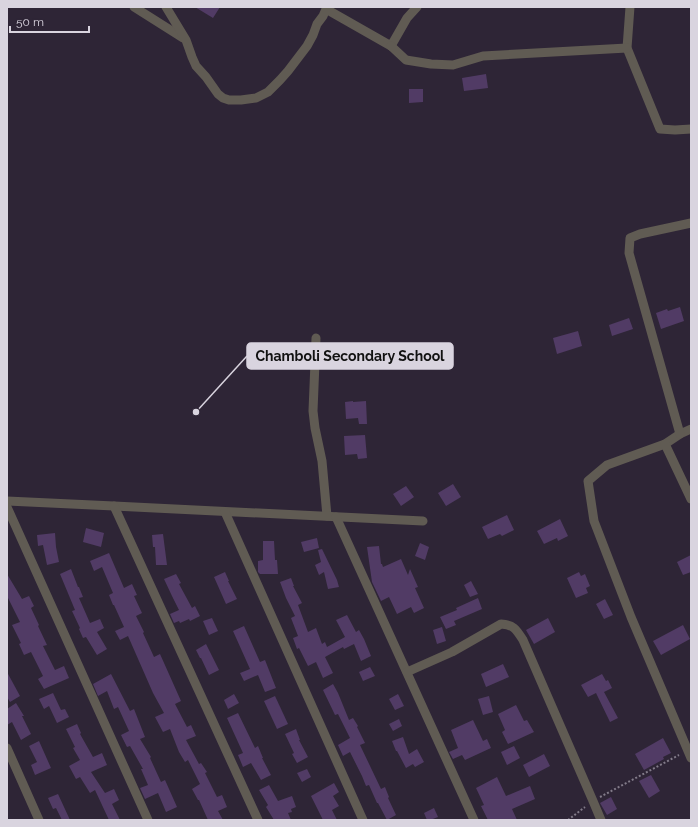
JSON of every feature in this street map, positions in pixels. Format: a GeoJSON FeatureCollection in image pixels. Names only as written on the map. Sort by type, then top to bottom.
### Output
{"type":"FeatureCollection","features":[{"type":"Feature","properties":{"kind":"street"},"geometry":{"type":"LineString","coordinates":[[134,7],[186,40]]}},
{"type":"Feature","properties":{"kind":"street"},"geometry":{"type":"LineString","coordinates":[[166,7],[186,40],[196,66],[223,98],[229,100],[256,98],[268,92],[288,71],[307,46],[317,24],[323,16],[325,8],[391,46],[406,60],[431,64],[453,65],[483,56],[627,48]]}},
{"type":"Feature","properties":{"kind":"street"},"geometry":{"type":"LineString","coordinates":[[391,46],[407,18],[417,7]]}},
{"type":"Feature","properties":{"kind":"street"},"geometry":{"type":"LineString","coordinates":[[630,7],[627,48],[660,129],[691,129]]}},
{"type":"Feature","properties":{"kind":"street"},"geometry":{"type":"LineString","coordinates":[[680,434],[629,253],[630,238],[640,234],[691,224]]}},
{"type":"Feature","properties":{"kind":"street"},"geometry":{"type":"LineString","coordinates":[[316,338],[313,411],[332,517],[407,672],[474,820]]}},
{"type":"Feature","properties":{"kind":"street"},"geometry":{"type":"LineString","coordinates":[[690,753],[631,617],[594,522],[588,481],[607,465],[665,444],[691,429]]}},
{"type":"Feature","properties":{"kind":"street"},"geometry":{"type":"LineString","coordinates":[[665,444],[691,499]]}},
{"type":"Feature","properties":{"kind":"street"},"geometry":{"type":"LineString","coordinates":[[7,501],[423,521]]}},
{"type":"Feature","properties":{"kind":"street"},"geometry":{"type":"LineString","coordinates":[[114,506],[258,820]]}},
{"type":"Feature","properties":{"kind":"street"},"geometry":{"type":"LineString","coordinates":[[7,508],[148,820]]}},
{"type":"Feature","properties":{"kind":"street"},"geometry":{"type":"LineString","coordinates":[[225,512],[363,820]]}},
{"type":"Feature","properties":{"kind":"street"},"geometry":{"type":"LineString","coordinates":[[407,672],[452,652],[501,624],[510,625],[516,630],[523,640],[601,820]]}},
{"type":"Feature","properties":{"kind":"street"},"geometry":{"type":"LineString","coordinates":[[7,748],[39,820]]}},
{"type":"Feature","properties":{"kind":"path"},"geometry":{"type":"LineString","coordinates":[[568,820],[593,801],[690,753]]}},
{"type":"Feature","properties":{"kind":"building"},"geometry":{"type":"Polygon","coordinates":[[[195,7],[220,7],[213,18],[195,7]]]}},
{"type":"Feature","properties":{"kind":"building"},"geometry":{"type":"Polygon","coordinates":[[[486,74],[488,88],[464,91],[462,78],[486,74]]]}},
{"type":"Feature","properties":{"kind":"building"},"geometry":{"type":"Polygon","coordinates":[[[409,89],[423,89],[423,102],[409,103],[409,89]]]}},
{"type":"Feature","properties":{"kind":"building"},"geometry":{"type":"Polygon","coordinates":[[[680,307],[684,321],[661,329],[656,313],[667,309],[668,311],[680,307]]]}},
{"type":"Feature","properties":{"kind":"building"},"geometry":{"type":"Polygon","coordinates":[[[629,318],[633,329],[612,336],[609,325],[629,318]]]}},
{"type":"Feature","properties":{"kind":"building"},"geometry":{"type":"Polygon","coordinates":[[[578,331],[582,346],[557,354],[553,338],[578,331]]]}},
{"type":"Feature","properties":{"kind":"building"},"geometry":{"type":"Polygon","coordinates":[[[366,401],[367,424],[359,424],[358,418],[346,419],[345,402],[366,401]]]}},
{"type":"Feature","properties":{"kind":"building"},"geometry":{"type":"Polygon","coordinates":[[[365,435],[367,458],[358,459],[357,454],[345,455],[344,436],[365,435]]]}},
{"type":"Feature","properties":{"kind":"building"},"geometry":{"type":"Polygon","coordinates":[[[453,484],[461,497],[446,506],[438,493],[453,484]]]}},
{"type":"Feature","properties":{"kind":"building"},"geometry":{"type":"Polygon","coordinates":[[[406,486],[414,497],[401,506],[393,494],[406,486]]]}},
{"type":"Feature","properties":{"kind":"building"},"geometry":{"type":"Polygon","coordinates":[[[507,515],[514,530],[502,536],[500,534],[488,539],[482,527],[507,515]]]}},
{"type":"Feature","properties":{"kind":"building"},"geometry":{"type":"Polygon","coordinates":[[[560,519],[568,536],[558,541],[557,538],[544,544],[537,531],[560,519]]]}},
{"type":"Feature","properties":{"kind":"building"},"geometry":{"type":"Polygon","coordinates":[[[86,528],[104,533],[101,547],[83,542],[86,528]]]}},
{"type":"Feature","properties":{"kind":"building"},"geometry":{"type":"Polygon","coordinates":[[[55,533],[59,562],[47,565],[43,545],[38,546],[37,535],[55,533]]]}},
{"type":"Feature","properties":{"kind":"building"},"geometry":{"type":"Polygon","coordinates":[[[163,534],[167,565],[156,565],[155,547],[153,547],[152,535],[163,534]]]}},
{"type":"Feature","properties":{"kind":"building"},"geometry":{"type":"Polygon","coordinates":[[[317,538],[319,548],[304,552],[301,542],[317,538]]]}},
{"type":"Feature","properties":{"kind":"building"},"geometry":{"type":"Polygon","coordinates":[[[263,541],[274,541],[275,560],[277,560],[278,574],[260,574],[258,572],[258,561],[263,560],[263,541]]]}},
{"type":"Feature","properties":{"kind":"building"},"geometry":{"type":"Polygon","coordinates":[[[420,543],[429,547],[425,560],[415,556],[420,543]]]}},
{"type":"Feature","properties":{"kind":"building"},"geometry":{"type":"Polygon","coordinates":[[[379,546],[381,564],[383,567],[401,559],[408,575],[410,569],[418,587],[415,588],[424,608],[414,613],[411,607],[397,614],[389,597],[381,601],[372,582],[367,547],[379,546]]]}},
{"type":"Feature","properties":{"kind":"building"},"geometry":{"type":"Polygon","coordinates":[[[322,549],[339,587],[328,589],[324,572],[319,575],[315,565],[321,562],[318,550],[322,549]]]}},
{"type":"Feature","properties":{"kind":"building"},"geometry":{"type":"Polygon","coordinates":[[[109,553],[124,588],[132,584],[137,595],[134,596],[142,613],[136,616],[154,657],[160,654],[181,701],[175,704],[187,727],[191,725],[196,736],[186,740],[199,764],[201,763],[207,772],[205,773],[217,797],[222,795],[227,807],[218,811],[223,820],[208,820],[192,789],[200,784],[188,760],[185,762],[179,752],[170,729],[163,732],[155,717],[164,713],[153,693],[128,636],[120,640],[115,631],[124,627],[109,595],[113,593],[102,567],[94,571],[90,561],[109,553]]]}},
{"type":"Feature","properties":{"kind":"building"},"geometry":{"type":"Polygon","coordinates":[[[691,555],[691,572],[683,575],[677,562],[691,555]]]}},
{"type":"Feature","properties":{"kind":"building"},"geometry":{"type":"Polygon","coordinates":[[[71,569],[83,597],[79,598],[90,623],[100,619],[104,628],[97,632],[107,649],[97,655],[86,637],[83,638],[72,611],[75,610],[60,574],[71,569]]]}},
{"type":"Feature","properties":{"kind":"building"},"geometry":{"type":"Polygon","coordinates":[[[225,572],[237,599],[226,604],[214,577],[225,572]]]}},
{"type":"Feature","properties":{"kind":"building"},"geometry":{"type":"Polygon","coordinates":[[[579,572],[581,576],[585,574],[590,586],[586,588],[588,593],[576,598],[567,578],[579,572]]]}},
{"type":"Feature","properties":{"kind":"building"},"geometry":{"type":"Polygon","coordinates":[[[7,574],[22,599],[29,596],[34,606],[31,608],[47,645],[43,646],[55,670],[64,666],[69,678],[44,689],[38,679],[43,676],[31,652],[24,655],[19,644],[21,643],[12,625],[20,622],[7,596],[7,574]]]}},
{"type":"Feature","properties":{"kind":"building"},"geometry":{"type":"Polygon","coordinates":[[[176,574],[181,583],[179,584],[192,608],[195,606],[200,616],[190,621],[189,619],[180,623],[179,621],[174,623],[170,614],[179,610],[164,579],[176,574]]]}},
{"type":"Feature","properties":{"kind":"building"},"geometry":{"type":"Polygon","coordinates":[[[291,578],[293,586],[302,603],[298,605],[308,632],[316,628],[322,644],[325,642],[327,647],[345,637],[336,620],[347,615],[356,632],[359,630],[371,656],[361,661],[354,644],[344,649],[343,647],[325,657],[333,673],[323,678],[316,662],[308,666],[299,648],[297,649],[293,638],[298,636],[291,618],[295,616],[280,582],[291,578]]]}},
{"type":"Feature","properties":{"kind":"building"},"geometry":{"type":"Polygon","coordinates":[[[471,581],[478,594],[470,597],[464,585],[471,581]]]}},
{"type":"Feature","properties":{"kind":"building"},"geometry":{"type":"Polygon","coordinates":[[[478,598],[482,609],[454,621],[456,625],[446,629],[440,617],[457,610],[456,608],[478,598]]]}},
{"type":"Feature","properties":{"kind":"building"},"geometry":{"type":"Polygon","coordinates":[[[605,599],[613,615],[604,619],[596,604],[605,599]]]}},
{"type":"Feature","properties":{"kind":"building"},"geometry":{"type":"Polygon","coordinates":[[[212,618],[218,631],[209,635],[203,621],[212,618]]]}},
{"type":"Feature","properties":{"kind":"building"},"geometry":{"type":"Polygon","coordinates":[[[548,618],[555,632],[534,644],[526,630],[548,618]]]}},
{"type":"Feature","properties":{"kind":"building"},"geometry":{"type":"Polygon","coordinates":[[[683,625],[690,639],[661,655],[653,641],[683,625]]]}},
{"type":"Feature","properties":{"kind":"building"},"geometry":{"type":"Polygon","coordinates":[[[244,626],[260,662],[265,660],[276,688],[265,692],[258,675],[244,681],[240,673],[250,669],[233,631],[244,626]]]}},
{"type":"Feature","properties":{"kind":"building"},"geometry":{"type":"Polygon","coordinates":[[[442,627],[446,641],[437,644],[433,630],[442,627]]]}},
{"type":"Feature","properties":{"kind":"building"},"geometry":{"type":"Polygon","coordinates":[[[206,644],[219,670],[209,675],[196,650],[206,644]]]}},
{"type":"Feature","properties":{"kind":"building"},"geometry":{"type":"Polygon","coordinates":[[[503,664],[509,677],[486,687],[481,674],[503,664]]]}},
{"type":"Feature","properties":{"kind":"building"},"geometry":{"type":"Polygon","coordinates":[[[370,667],[375,676],[363,681],[359,672],[370,667]]]}},
{"type":"Feature","properties":{"kind":"building"},"geometry":{"type":"Polygon","coordinates":[[[7,672],[20,696],[10,702],[7,697],[7,672]]]}},
{"type":"Feature","properties":{"kind":"building"},"geometry":{"type":"Polygon","coordinates":[[[111,674],[130,711],[134,709],[145,737],[140,739],[151,757],[150,758],[161,782],[165,780],[177,807],[166,812],[158,793],[145,799],[140,788],[148,785],[141,769],[143,769],[130,746],[127,747],[121,735],[129,731],[118,707],[114,709],[107,691],[98,696],[93,684],[111,674]]]}},
{"type":"Feature","properties":{"kind":"building"},"geometry":{"type":"Polygon","coordinates":[[[602,674],[606,681],[608,680],[612,688],[604,692],[618,718],[610,722],[596,693],[588,697],[581,685],[602,674]]]}},
{"type":"Feature","properties":{"kind":"building"},"geometry":{"type":"Polygon","coordinates":[[[333,684],[349,720],[353,718],[358,726],[357,727],[365,743],[360,745],[381,789],[385,787],[389,797],[388,798],[396,815],[387,820],[369,785],[366,786],[350,752],[343,756],[338,745],[350,738],[338,714],[335,715],[323,690],[333,684]]]}},
{"type":"Feature","properties":{"kind":"building"},"geometry":{"type":"Polygon","coordinates":[[[53,693],[61,710],[65,709],[69,717],[57,723],[49,706],[44,709],[39,699],[53,693]]]}},
{"type":"Feature","properties":{"kind":"building"},"geometry":{"type":"Polygon","coordinates":[[[234,694],[239,703],[228,709],[224,700],[234,694]]]}},
{"type":"Feature","properties":{"kind":"building"},"geometry":{"type":"Polygon","coordinates":[[[398,694],[404,706],[395,710],[389,699],[398,694]]]}},
{"type":"Feature","properties":{"kind":"building"},"geometry":{"type":"Polygon","coordinates":[[[275,696],[288,724],[277,729],[264,701],[275,696]]]}},
{"type":"Feature","properties":{"kind":"building"},"geometry":{"type":"Polygon","coordinates":[[[489,696],[493,712],[483,715],[478,699],[489,696]]]}},
{"type":"Feature","properties":{"kind":"building"},"geometry":{"type":"Polygon","coordinates":[[[16,703],[24,716],[22,716],[31,734],[21,740],[12,722],[7,725],[7,709],[16,703]]]}},
{"type":"Feature","properties":{"kind":"building"},"geometry":{"type":"Polygon","coordinates":[[[516,705],[524,721],[527,720],[534,732],[508,744],[502,732],[505,730],[498,714],[516,705]]]}},
{"type":"Feature","properties":{"kind":"building"},"geometry":{"type":"Polygon","coordinates":[[[238,713],[255,748],[258,746],[262,758],[271,775],[261,780],[251,763],[243,767],[238,755],[243,753],[227,718],[238,713]]]}},
{"type":"Feature","properties":{"kind":"building"},"geometry":{"type":"Polygon","coordinates":[[[399,719],[402,726],[393,731],[389,724],[399,719]]]}},
{"type":"Feature","properties":{"kind":"building"},"geometry":{"type":"Polygon","coordinates":[[[473,720],[483,741],[487,739],[491,748],[465,760],[462,755],[453,759],[449,752],[458,748],[451,730],[473,720]]]}},
{"type":"Feature","properties":{"kind":"building"},"geometry":{"type":"Polygon","coordinates":[[[77,724],[81,733],[80,734],[93,757],[102,753],[107,765],[91,772],[105,793],[114,789],[119,800],[112,804],[120,820],[109,820],[95,790],[90,793],[80,777],[76,779],[69,766],[80,760],[73,748],[75,747],[66,729],[77,724]]]}},
{"type":"Feature","properties":{"kind":"building"},"geometry":{"type":"Polygon","coordinates":[[[296,729],[299,740],[308,757],[297,763],[285,734],[296,729]]]}},
{"type":"Feature","properties":{"kind":"building"},"geometry":{"type":"Polygon","coordinates":[[[403,737],[409,754],[417,749],[424,762],[415,767],[413,764],[406,768],[392,741],[403,737]]]}},
{"type":"Feature","properties":{"kind":"building"},"geometry":{"type":"Polygon","coordinates":[[[663,738],[671,753],[663,757],[664,759],[644,770],[635,754],[663,738]]]}},
{"type":"Feature","properties":{"kind":"building"},"geometry":{"type":"Polygon","coordinates":[[[39,741],[51,768],[35,775],[31,765],[37,762],[29,746],[39,741]]]}},
{"type":"Feature","properties":{"kind":"building"},"geometry":{"type":"Polygon","coordinates":[[[514,746],[520,758],[507,765],[501,752],[514,746]]]}},
{"type":"Feature","properties":{"kind":"building"},"geometry":{"type":"Polygon","coordinates":[[[544,754],[550,766],[529,777],[523,765],[544,754]]]}},
{"type":"Feature","properties":{"kind":"building"},"geometry":{"type":"Polygon","coordinates":[[[307,769],[311,777],[302,782],[297,773],[307,769]]]}},
{"type":"Feature","properties":{"kind":"building"},"geometry":{"type":"Polygon","coordinates":[[[651,775],[660,791],[649,798],[639,781],[651,775]]]}},
{"type":"Feature","properties":{"kind":"building"},"geometry":{"type":"Polygon","coordinates":[[[497,777],[506,796],[530,786],[535,799],[512,809],[517,820],[488,820],[481,806],[484,805],[476,788],[497,777]]]}},
{"type":"Feature","properties":{"kind":"building"},"geometry":{"type":"Polygon","coordinates":[[[334,783],[339,792],[333,796],[339,806],[332,810],[337,820],[323,820],[311,796],[334,783]]]}},
{"type":"Feature","properties":{"kind":"building"},"geometry":{"type":"Polygon","coordinates":[[[269,785],[278,801],[292,796],[296,807],[291,809],[292,812],[288,813],[291,820],[274,820],[266,807],[268,805],[259,790],[269,785]]]}},
{"type":"Feature","properties":{"kind":"building"},"geometry":{"type":"Polygon","coordinates":[[[58,794],[70,820],[62,820],[56,808],[53,809],[48,798],[58,794]]]}},
{"type":"Feature","properties":{"kind":"building"},"geometry":{"type":"Polygon","coordinates":[[[611,797],[617,809],[607,815],[600,803],[611,797]]]}},
{"type":"Feature","properties":{"kind":"building"},"geometry":{"type":"Polygon","coordinates":[[[434,808],[438,817],[427,820],[424,813],[434,808]]]}},
{"type":"Feature","properties":{"kind":"place","name":"Chamboli Secondary School"},"geometry":{"type":"Point","coordinates":[196,412]}}]}
